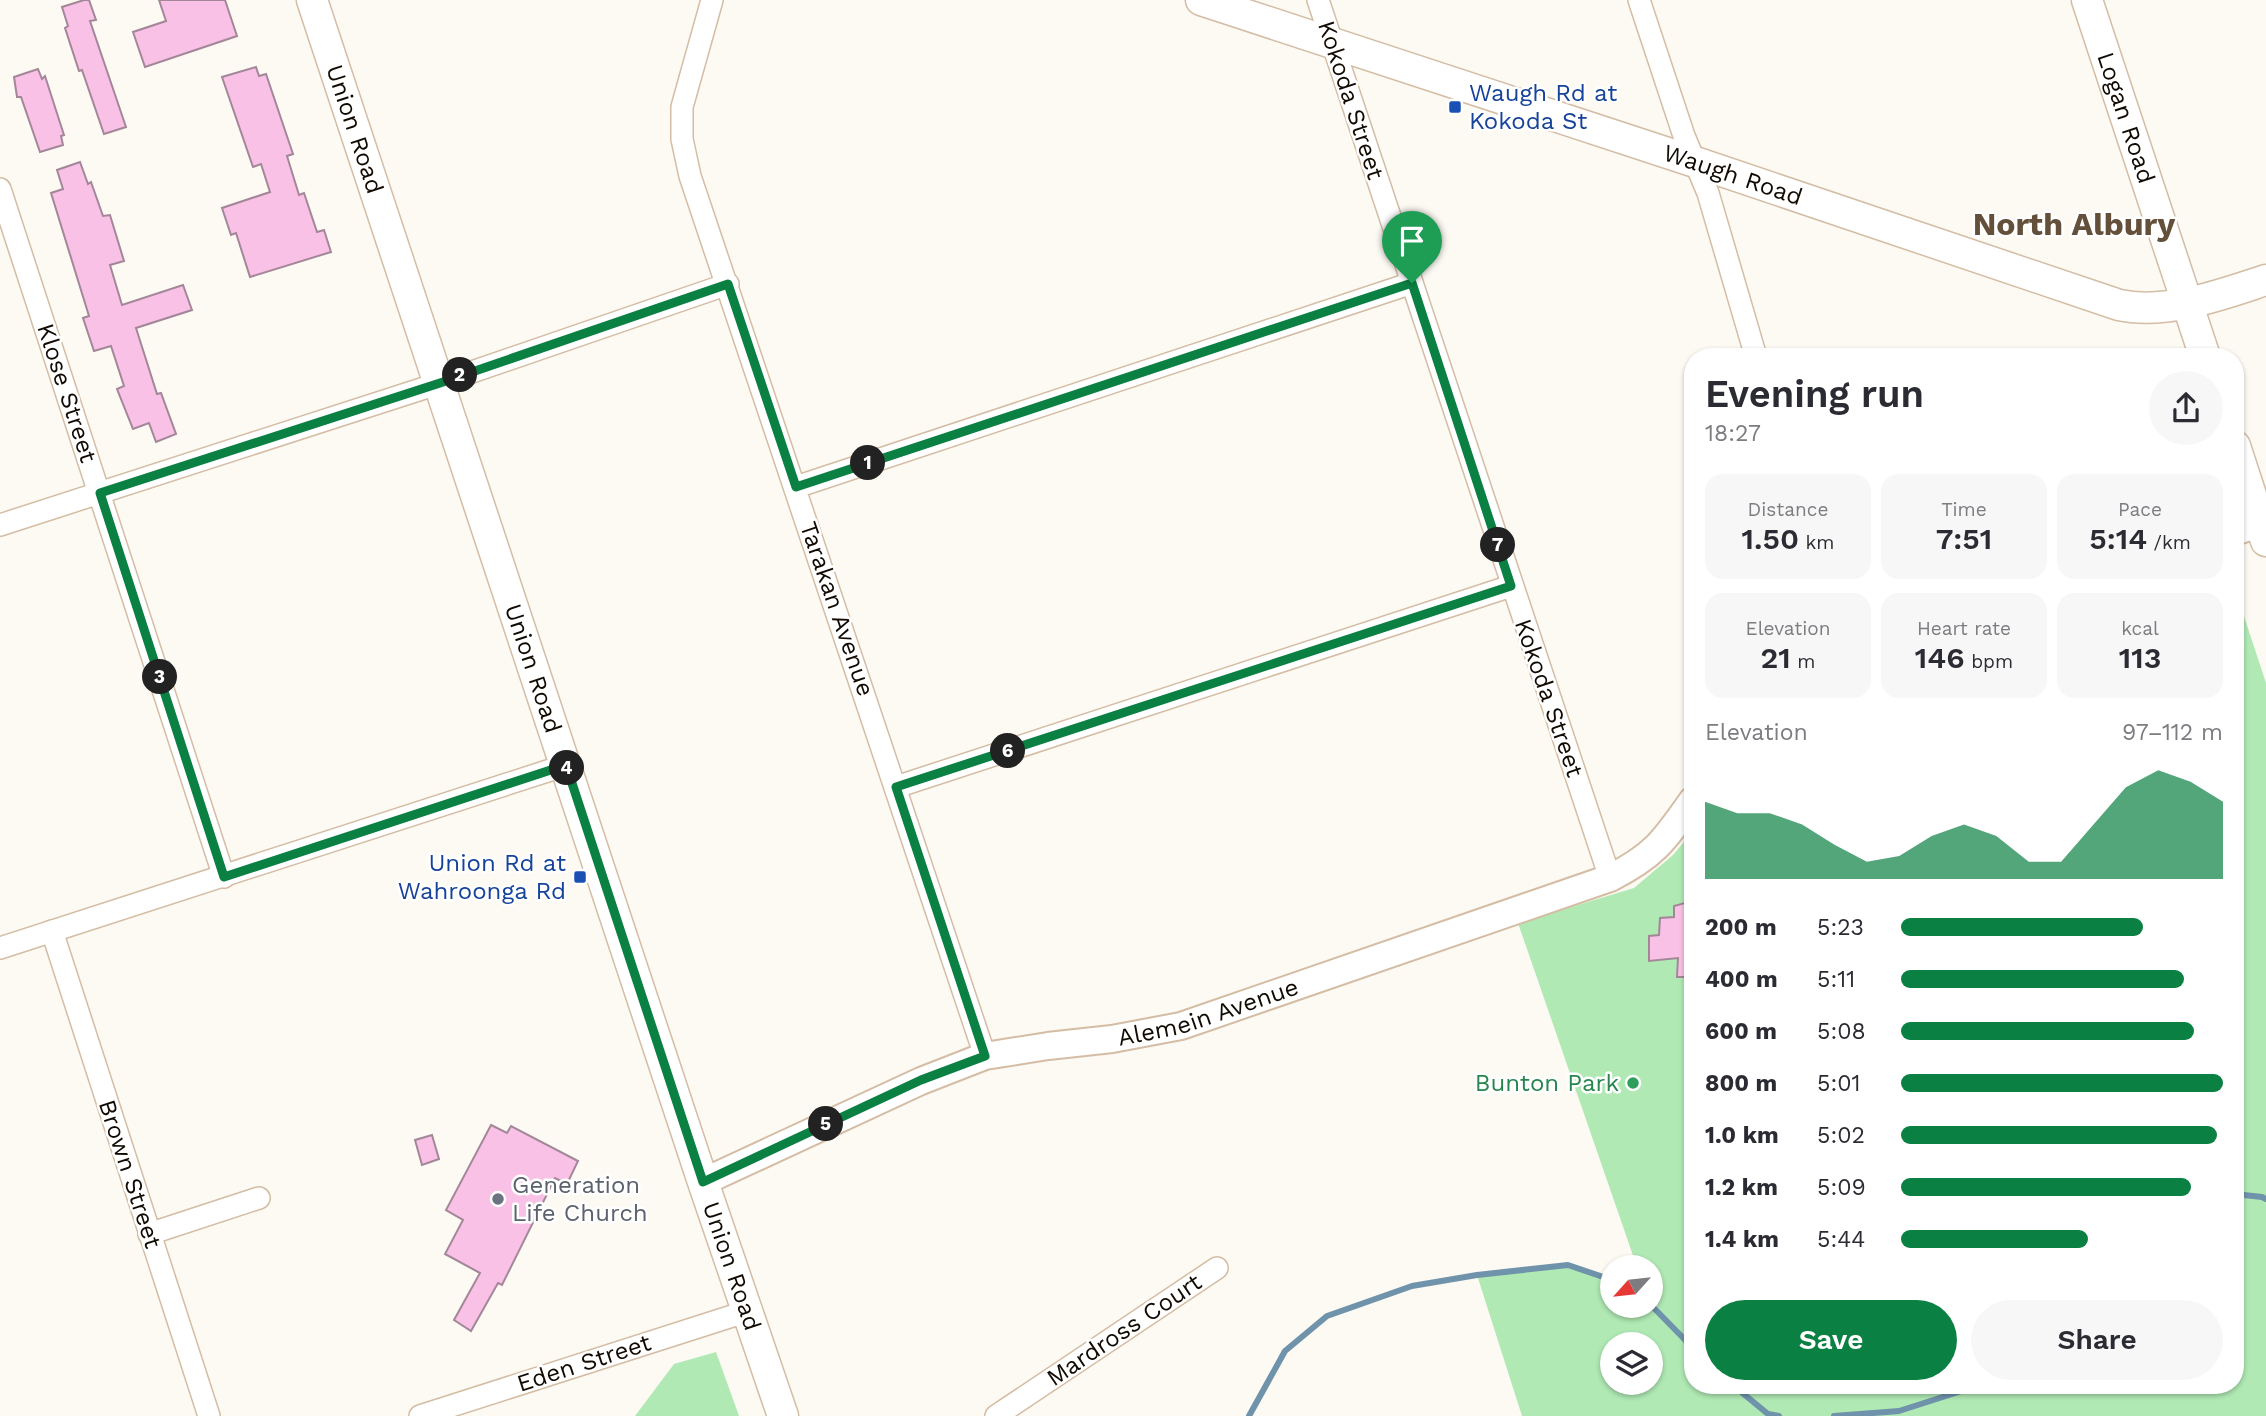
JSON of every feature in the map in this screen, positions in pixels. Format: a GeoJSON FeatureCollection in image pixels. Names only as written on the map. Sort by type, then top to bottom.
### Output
{"type":"FeatureCollection","features":[{"type":"Feature","properties":{"kind":"main road","name":"Union Road"},"geometry":{"type":"LineString","coordinates":[[312,0],[783,1416]]}},
{"type":"Feature","properties":{"kind":"main road","name":"Waugh Road"},"geometry":{"type":"LineString","coordinates":[[1201,0],[2119,305],[2150,309],[2223,294],[2266,280]]}},
{"type":"Feature","properties":{"kind":"main road","name":"Logan Road"},"geometry":{"type":"LineString","coordinates":[[2087,0],[2202,348]]}},
{"type":"Feature","properties":{"kind":"main road"},"geometry":{"type":"LineString","coordinates":[[2244,487],[2254,532]]}},
{"type":"Feature","properties":{"kind":"street","name":"Tarakan Avenue"},"geometry":{"type":"LineString","coordinates":[[712,0],[682,107],[682,139],[690,176],[985,1056]]}},
{"type":"Feature","properties":{"kind":"street","name":"Kokoda Street"},"geometry":{"type":"LineString","coordinates":[[1318,0],[1610,878]]}},
{"type":"Feature","properties":{"kind":"street"},"geometry":{"type":"LineString","coordinates":[[1639,0],[1680,125],[1708,192],[1753,348]]}},
{"type":"Feature","properties":{"kind":"street","name":"Klose Street"},"geometry":{"type":"LineString","coordinates":[[0,189],[224,877]]}},
{"type":"Feature","properties":{"kind":"street"},"geometry":{"type":"LineString","coordinates":[[796,487],[1412,283]]}},
{"type":"Feature","properties":{"kind":"street"},"geometry":{"type":"LineString","coordinates":[[0,525],[440,383],[728,284]]}},
{"type":"Feature","properties":{"kind":"street"},"geometry":{"type":"LineString","coordinates":[[896,787],[1511,586]]}},
{"type":"Feature","properties":{"kind":"street"},"geometry":{"type":"LineString","coordinates":[[0,948],[566,765]]}},
{"type":"Feature","properties":{"kind":"street","name":"Alemein Avenue"},"geometry":{"type":"LineString","coordinates":[[703,1182],[921,1080],[985,1056],[1112,1039],[1181,1026],[1610,878],[1639,863],[1664,842],[1684,813]]}},
{"type":"Feature","properties":{"kind":"street","name":"Brown Street"},"geometry":{"type":"LineString","coordinates":[[52,931],[209,1416]]}},
{"type":"Feature","properties":{"kind":"street"},"geometry":{"type":"LineString","coordinates":[[149,1234],[259,1198]]}},
{"type":"Feature","properties":{"kind":"street","name":"Mardross Court"},"geometry":{"type":"LineString","coordinates":[[996,1416],[1217,1268]]}},
{"type":"Feature","properties":{"kind":"street","name":"Eden Street"},"geometry":{"type":"LineString","coordinates":[[420,1416],[748,1311]]}},
{"type":"Feature","properties":{"kind":"green space"},"geometry":{"type":"Polygon","coordinates":[[[2244,616],[2266,683],[2266,1416],[1522,1416],[1477,1275],[1568,1265],[1600,1276],[1600,1318],[1665,1318],[1663,1255],[1633,1255],[1518,923],[1634,888],[1673,855],[1684,842],[1684,1394],[2244,1394],[2244,616]]]}},
{"type":"Feature","properties":{"kind":"green space"},"geometry":{"type":"Polygon","coordinates":[[[716,1352],[739,1416],[635,1416],[674,1364],[716,1352]]]}},
{"type":"Feature","properties":{"kind":"building"},"geometry":{"type":"Polygon","coordinates":[[[89,0],[96,20],[90,21],[126,127],[104,134],[65,28],[68,26],[62,7],[89,0]]]}},
{"type":"Feature","properties":{"kind":"building"},"geometry":{"type":"Polygon","coordinates":[[[159,0],[225,0],[237,36],[145,67],[133,32],[166,21],[159,0]]]}},
{"type":"Feature","properties":{"kind":"building"},"geometry":{"type":"Polygon","coordinates":[[[256,67],[259,76],[266,74],[293,154],[287,156],[299,195],[304,193],[317,232],[324,230],[331,252],[250,277],[236,233],[231,235],[222,208],[270,192],[261,164],[253,167],[222,77],[256,67]]]}},
{"type":"Feature","properties":{"kind":"building"},"geometry":{"type":"Polygon","coordinates":[[[38,69],[42,79],[45,76],[64,135],[61,136],[63,145],[40,152],[21,97],[17,97],[14,77],[38,69]]]}},
{"type":"Feature","properties":{"kind":"building"},"geometry":{"type":"Polygon","coordinates":[[[80,162],[88,184],[91,182],[103,216],[110,215],[124,261],[110,265],[122,305],[183,285],[192,310],[136,328],[157,394],[161,393],[176,434],[156,442],[149,423],[133,429],[117,389],[124,386],[111,346],[94,351],[83,318],[89,316],[51,193],[63,189],[57,170],[80,162]]]}},
{"type":"Feature","properties":{"kind":"building"},"geometry":{"type":"Polygon","coordinates":[[[1684,903],[1684,977],[1677,977],[1678,958],[1649,961],[1649,936],[1659,935],[1660,918],[1674,917],[1674,906],[1684,903]]]}},
{"type":"Feature","properties":{"kind":"building","name":"Generation Life Church"},"geometry":{"type":"Polygon","coordinates":[[[491,1125],[507,1133],[511,1126],[578,1161],[567,1184],[555,1178],[502,1285],[498,1283],[471,1331],[454,1320],[480,1273],[445,1254],[463,1220],[446,1210],[491,1125]]]}},
{"type":"Feature","properties":{"kind":"building"},"geometry":{"type":"Polygon","coordinates":[[[432,1135],[439,1159],[422,1165],[415,1140],[432,1135]]]}},
{"type":"Feature","properties":{"kind":"waterway"},"geometry":{"type":"LineString","coordinates":[[2244,1195],[2266,1199]]}},
{"type":"Feature","properties":{"kind":"waterway"},"geometry":{"type":"LineString","coordinates":[[1249,1416],[1285,1351],[1327,1316],[1412,1286],[1477,1275],[1568,1265],[1600,1276]]}},
{"type":"Feature","properties":{"kind":"waterway"},"geometry":{"type":"LineString","coordinates":[[1663,1317],[1684,1339]]}},
{"type":"Feature","properties":{"kind":"waterway"},"geometry":{"type":"LineString","coordinates":[[1744,1394],[1768,1414],[1779,1416]]}},
{"type":"Feature","properties":{"kind":"waterway"},"geometry":{"type":"LineString","coordinates":[[1834,1416],[1899,1411],[1952,1394]]}},
{"type":"Feature","properties":{"kind":"place","name":"Waugh Rd at Kokoda St"},"geometry":{"type":"Point","coordinates":[1455,107]}},
{"type":"Feature","properties":{"kind":"place","name":"Union Rd at Wahroonga Rd"},"geometry":{"type":"Point","coordinates":[580,877]}},
{"type":"Feature","properties":{"kind":"place","name":"Bunton Park"},"geometry":{"type":"Point","coordinates":[1633,1083]}},
{"type":"Feature","properties":{"kind":"place","name":"Generation Life Church"},"geometry":{"type":"Point","coordinates":[498,1199]}},
{"type":"Feature","properties":{"kind":"district","name":"North Albury"},"geometry":{"type":"Point","coordinates":[2074,224]}},
{"type":"Feature","properties":{"kind":"route"},"geometry":{"type":"LineString","coordinates":[[1412,283],[1511,586],[896,787],[985,1056],[921,1080],[703,1182],[566,765],[224,877],[100,493],[440,383],[728,284],[796,487],[1412,283]]}}]}
